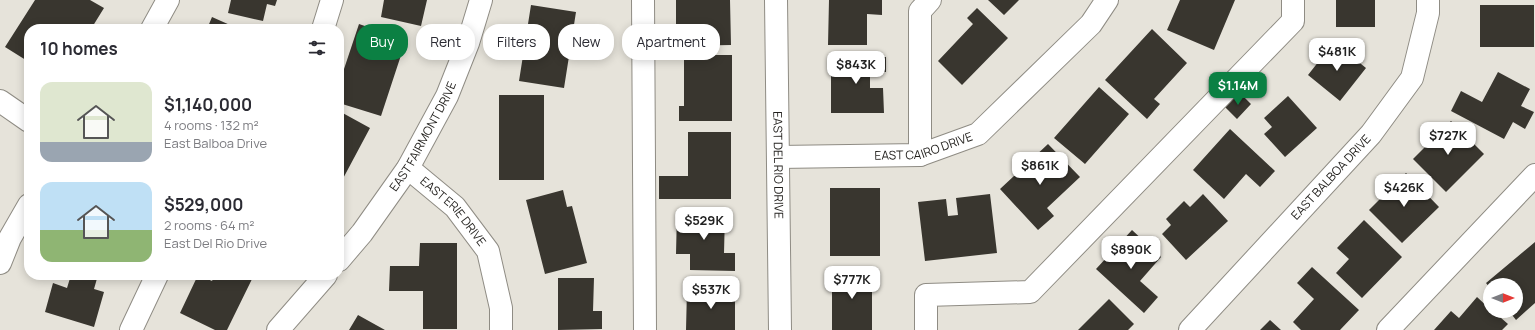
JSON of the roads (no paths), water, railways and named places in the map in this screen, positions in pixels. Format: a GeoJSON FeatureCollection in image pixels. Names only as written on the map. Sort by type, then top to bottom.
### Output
{"type":"FeatureCollection","features":[{"type":"Feature","properties":{"kind":"street"},"geometry":{"type":"LineString","coordinates":[[155,24],[168,0]]}},
{"type":"Feature","properties":{"kind":"street"},"geometry":{"type":"LineString","coordinates":[[325,24],[332,0]]}},
{"type":"Feature","properties":{"kind":"street","name":"EAST FAIRMONT DRIVE"},"geometry":{"type":"LineString","coordinates":[[344,254],[362,233],[408,168],[447,96],[468,43],[481,0]]}},
{"type":"Feature","properties":{"kind":"street"},"geometry":{"type":"LineString","coordinates":[[643,0],[645,330]]}},
{"type":"Feature","properties":{"kind":"street","name":"EAST DEL RIO DRIVE"},"geometry":{"type":"LineString","coordinates":[[776,0],[780,330]]}},
{"type":"Feature","properties":{"kind":"street"},"geometry":{"type":"LineString","coordinates":[[920,155],[920,11],[930,0]]}},
{"type":"Feature","properties":{"kind":"street","name":"EAST CAIRO DRIVE"},"geometry":{"type":"LineString","coordinates":[[778,157],[920,155],[978,134],[1091,24],[1108,0]]}},
{"type":"Feature","properties":{"kind":"street"},"geometry":{"type":"LineString","coordinates":[[926,330],[926,295],[1030,292],[1293,20],[1293,0]]}},
{"type":"Feature","properties":{"kind":"street","name":"EAST BALBOA DRIVE"},"geometry":{"type":"LineString","coordinates":[[1190,330],[1371,134],[1412,78],[1428,13],[1428,0]]}},
{"type":"Feature","properties":{"kind":"street"},"geometry":{"type":"LineString","coordinates":[[0,101],[24,118]]}},
{"type":"Feature","properties":{"kind":"street","name":"EAST ERIE DRIVE"},"geometry":{"type":"LineString","coordinates":[[408,168],[455,207],[488,251],[501,308],[501,330]]}},
{"type":"Feature","properties":{"kind":"street"},"geometry":{"type":"LineString","coordinates":[[1388,330],[1535,175]]}},
{"type":"Feature","properties":{"kind":"street"},"geometry":{"type":"LineString","coordinates":[[0,263],[10,238],[24,214]]}},
{"type":"Feature","properties":{"kind":"street"},"geometry":{"type":"LineString","coordinates":[[131,330],[155,280]]}},
{"type":"Feature","properties":{"kind":"street"},"geometry":{"type":"LineString","coordinates":[[278,330],[322,280]]}}]}
